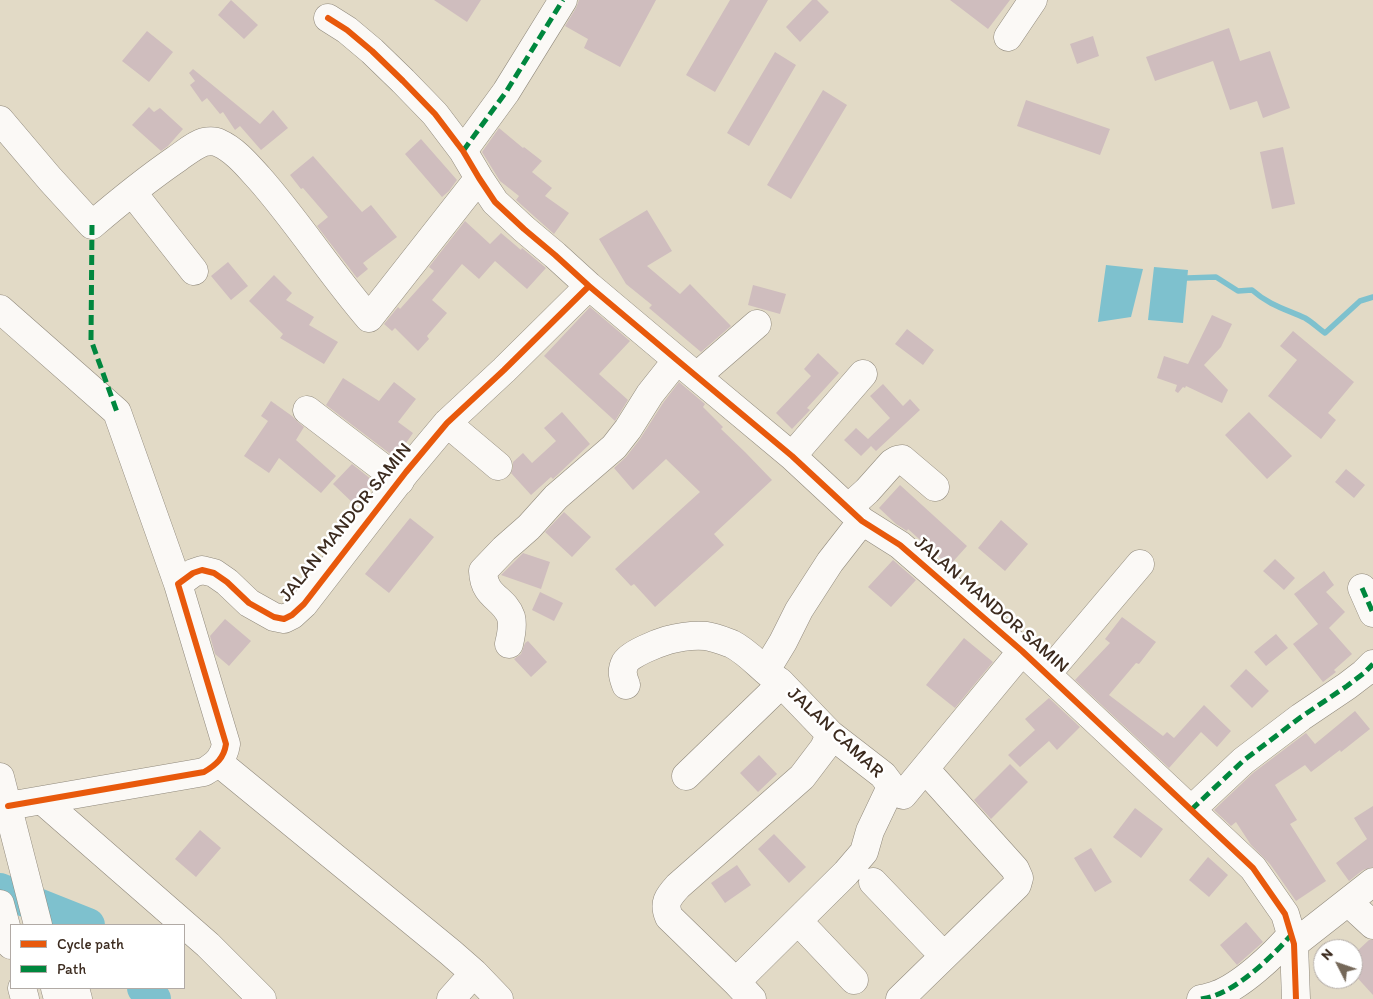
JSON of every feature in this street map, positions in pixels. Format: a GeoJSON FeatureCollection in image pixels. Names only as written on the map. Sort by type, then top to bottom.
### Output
{"type":"FeatureCollection","features":[{"type":"Feature","properties":{"kind":"street"},"geometry":{"type":"LineString","coordinates":[[463,151],[506,92],[564,0]]}},
{"type":"Feature","properties":{"kind":"street"},"geometry":{"type":"LineString","coordinates":[[1008,37],[1033,0]]}},
{"type":"Feature","properties":{"kind":"street","name":"JALAN MANDOR SAMIN"},"geometry":{"type":"LineString","coordinates":[[328,18],[347,30],[403,81],[434,114],[463,151],[495,202],[524,229],[792,456],[855,515],[900,545],[1022,651],[1253,868],[1285,914],[1293,939],[1296,999]]}},
{"type":"Feature","properties":{"kind":"street"},"geometry":{"type":"LineString","coordinates":[[0,120],[92,226],[160,170],[196,145],[206,142],[218,142],[244,162],[275,196],[351,298],[369,318],[479,178]]}},
{"type":"Feature","properties":{"kind":"street"},"geometry":{"type":"LineString","coordinates":[[132,192],[194,271]]}},
{"type":"Feature","properties":{"kind":"street","name":"JALAN MANDOR SAMIN"},"geometry":{"type":"LineString","coordinates":[[178,584],[193,573],[202,570],[214,573],[227,582],[249,603],[274,617],[284,619],[292,615],[304,604],[447,423],[589,286]]}},
{"type":"Feature","properties":{"kind":"street"},"geometry":{"type":"LineString","coordinates":[[0,310],[117,412],[178,584],[226,744],[224,754],[218,762],[204,772],[8,806]]}},
{"type":"Feature","properties":{"kind":"street"},"geometry":{"type":"LineString","coordinates":[[509,644],[512,633],[511,618],[506,608],[488,590],[483,571],[529,527],[556,497],[614,447],[650,394],[687,368],[757,324]]}},
{"type":"Feature","properties":{"kind":"street"},"geometry":{"type":"LineString","coordinates":[[792,456],[863,374]]}},
{"type":"Feature","properties":{"kind":"street"},"geometry":{"type":"LineString","coordinates":[[307,410],[400,481]]}},
{"type":"Feature","properties":{"kind":"street"},"geometry":{"type":"LineString","coordinates":[[447,423],[498,466]]}},
{"type":"Feature","properties":{"kind":"street"},"geometry":{"type":"LineString","coordinates":[[686,776],[772,693],[773,676],[783,642],[799,610],[830,562],[867,491],[892,463],[902,459],[935,487]]}},
{"type":"Feature","properties":{"kind":"street"},"geometry":{"type":"LineString","coordinates":[[1047,674],[1140,564]]}},
{"type":"Feature","properties":{"kind":"street"},"geometry":{"type":"LineString","coordinates":[[1362,588],[1373,613]]}},
{"type":"Feature","properties":{"kind":"street","name":"JALAN CAMAR"},"geometry":{"type":"LineString","coordinates":[[626,685],[622,673],[625,662],[634,654],[668,640],[706,636],[731,644],[752,657],[830,734],[883,775],[889,783],[890,789],[879,808],[864,852],[846,873],[798,921],[744,991]]}},
{"type":"Feature","properties":{"kind":"street"},"geometry":{"type":"LineString","coordinates":[[903,796],[1022,651]]}},
{"type":"Feature","properties":{"kind":"street"},"geometry":{"type":"LineString","coordinates":[[1191,810],[1243,761],[1301,717],[1347,686],[1373,664]]}},
{"type":"Feature","properties":{"kind":"street"},"geometry":{"type":"LineString","coordinates":[[744,991],[669,917],[666,910],[666,902],[678,886],[802,777],[824,748],[830,734]]}},
{"type":"Feature","properties":{"kind":"street"},"geometry":{"type":"LineString","coordinates":[[218,762],[442,946],[474,973],[499,999]]}},
{"type":"Feature","properties":{"kind":"street"},"geometry":{"type":"LineString","coordinates":[[900,999],[1017,885],[1019,878],[1015,870],[925,769]]}},
{"type":"Feature","properties":{"kind":"street"},"geometry":{"type":"LineString","coordinates":[[0,777],[38,924]]}},
{"type":"Feature","properties":{"kind":"street"},"geometry":{"type":"LineString","coordinates":[[43,801],[185,924]]}},
{"type":"Feature","properties":{"kind":"street"},"geometry":{"type":"LineString","coordinates":[[873,882],[944,956]]}},
{"type":"Feature","properties":{"kind":"street"},"geometry":{"type":"LineString","coordinates":[[1201,999],[1216,995],[1236,985],[1293,939],[1348,902],[1373,882]]}},
{"type":"Feature","properties":{"kind":"street"},"geometry":{"type":"LineString","coordinates":[[1348,902],[1373,925]]}},
{"type":"Feature","properties":{"kind":"street"},"geometry":{"type":"LineString","coordinates":[[0,904],[10,941]]}},
{"type":"Feature","properties":{"kind":"street"},"geometry":{"type":"LineString","coordinates":[[798,921],[854,980]]}},
{"type":"Feature","properties":{"kind":"street"},"geometry":{"type":"LineString","coordinates":[[185,924],[208,944],[262,999]]}},
{"type":"Feature","properties":{"kind":"street"},"geometry":{"type":"LineString","coordinates":[[451,999],[474,973]]}},
{"type":"Feature","properties":{"kind":"water"},"geometry":{"type":"Polygon","coordinates":[[[1106,265],[1143,269],[1131,317],[1098,322],[1106,265]]]}},
{"type":"Feature","properties":{"kind":"water"},"geometry":{"type":"Polygon","coordinates":[[[1154,267],[1188,270],[1183,323],[1148,320],[1154,267]]]}},
{"type":"Feature","properties":{"kind":"building"},"geometry":{"type":"Polygon","coordinates":[[[231,0],[258,25],[244,39],[218,15],[231,0]]]}},
{"type":"Feature","properties":{"kind":"building"},"geometry":{"type":"Polygon","coordinates":[[[434,0],[481,0],[467,22],[434,0]]]}},
{"type":"Feature","properties":{"kind":"building"},"geometry":{"type":"Polygon","coordinates":[[[579,0],[656,0],[620,67],[584,48],[588,39],[565,26],[579,0]]]}},
{"type":"Feature","properties":{"kind":"building"},"geometry":{"type":"Polygon","coordinates":[[[730,0],[768,0],[715,92],[686,75],[730,0]]]}},
{"type":"Feature","properties":{"kind":"building"},"geometry":{"type":"Polygon","coordinates":[[[812,0],[817,0],[829,12],[800,42],[786,27],[812,0]]]}},
{"type":"Feature","properties":{"kind":"building"},"geometry":{"type":"Polygon","coordinates":[[[950,0],[1010,0],[988,29],[950,0]]]}},
{"type":"Feature","properties":{"kind":"building"},"geometry":{"type":"Polygon","coordinates":[[[1229,28],[1240,61],[1270,51],[1290,108],[1263,118],[1257,101],[1230,110],[1213,61],[1155,81],[1146,57],[1229,28]]]}},
{"type":"Feature","properties":{"kind":"building"},"geometry":{"type":"Polygon","coordinates":[[[147,31],[173,52],[149,82],[122,61],[147,31]]]}},
{"type":"Feature","properties":{"kind":"building"},"geometry":{"type":"Polygon","coordinates":[[[1093,36],[1099,56],[1077,64],[1070,44],[1093,36]]]}},
{"type":"Feature","properties":{"kind":"building"},"geometry":{"type":"Polygon","coordinates":[[[775,52],[796,65],[749,146],[727,133],[775,52]]]}},
{"type":"Feature","properties":{"kind":"building"},"geometry":{"type":"Polygon","coordinates":[[[193,69],[260,124],[273,110],[288,128],[261,150],[240,126],[235,130],[223,112],[220,114],[207,98],[202,102],[190,85],[195,81],[189,73],[193,69]]]}},
{"type":"Feature","properties":{"kind":"building"},"geometry":{"type":"Polygon","coordinates":[[[823,90],[847,105],[791,199],[767,185],[823,90]]]}},
{"type":"Feature","properties":{"kind":"building"},"geometry":{"type":"Polygon","coordinates":[[[1026,100],[1110,129],[1100,155],[1017,126],[1026,100]]]}},
{"type":"Feature","properties":{"kind":"building"},"geometry":{"type":"Polygon","coordinates":[[[149,107],[154,112],[160,108],[183,129],[161,151],[132,125],[149,107]]]}},
{"type":"Feature","properties":{"kind":"building"},"geometry":{"type":"Polygon","coordinates":[[[499,128],[542,161],[532,172],[552,188],[545,196],[569,213],[554,234],[516,200],[519,196],[500,181],[482,152],[499,128]]]}},
{"type":"Feature","properties":{"kind":"building"},"geometry":{"type":"Polygon","coordinates":[[[421,139],[457,180],[442,197],[405,154],[421,139]]]}},
{"type":"Feature","properties":{"kind":"building"},"geometry":{"type":"Polygon","coordinates":[[[1283,147],[1295,204],[1272,209],[1260,152],[1283,147]]]}},
{"type":"Feature","properties":{"kind":"building"},"geometry":{"type":"Polygon","coordinates":[[[313,156],[362,212],[371,205],[397,237],[363,263],[368,269],[357,278],[317,226],[328,217],[290,175],[313,156]]]}},
{"type":"Feature","properties":{"kind":"building"},"geometry":{"type":"Polygon","coordinates":[[[647,210],[672,251],[647,266],[680,294],[690,284],[731,326],[701,352],[649,308],[652,305],[626,284],[599,239],[647,210]]]}},
{"type":"Feature","properties":{"kind":"building"},"geometry":{"type":"Polygon","coordinates":[[[465,221],[490,244],[501,233],[546,268],[527,289],[495,261],[479,279],[462,264],[432,300],[447,313],[427,336],[429,339],[418,351],[395,328],[392,331],[384,324],[434,271],[429,267],[465,221]]]}},
{"type":"Feature","properties":{"kind":"building"},"geometry":{"type":"Polygon","coordinates":[[[228,262],[248,286],[231,300],[211,276],[228,262]]]}},
{"type":"Feature","properties":{"kind":"building"},"geometry":{"type":"Polygon","coordinates":[[[274,275],[292,293],[286,300],[314,317],[309,325],[338,342],[324,364],[280,338],[283,334],[249,301],[274,275]]]}},
{"type":"Feature","properties":{"kind":"building"},"geometry":{"type":"Polygon","coordinates":[[[753,285],[786,294],[780,314],[748,305],[753,285]]]}},
{"type":"Feature","properties":{"kind":"building"},"geometry":{"type":"Polygon","coordinates":[[[590,307],[630,341],[599,374],[628,400],[615,421],[544,356],[590,307]]]}},
{"type":"Feature","properties":{"kind":"building"},"geometry":{"type":"Polygon","coordinates":[[[1212,315],[1232,324],[1221,347],[1204,365],[1228,390],[1222,403],[1186,386],[1178,393],[1175,391],[1177,385],[1157,378],[1164,356],[1188,364],[1212,315]]]}},
{"type":"Feature","properties":{"kind":"building"},"geometry":{"type":"Polygon","coordinates":[[[907,329],[934,350],[923,365],[895,344],[907,329]]]}},
{"type":"Feature","properties":{"kind":"building"},"geometry":{"type":"Polygon","coordinates":[[[1293,331],[1354,382],[1328,413],[1336,420],[1321,439],[1268,396],[1297,360],[1280,346],[1293,331]]]}},
{"type":"Feature","properties":{"kind":"building"},"geometry":{"type":"Polygon","coordinates":[[[818,353],[839,373],[807,408],[810,410],[792,429],[776,413],[811,376],[804,369],[818,353]]]}},
{"type":"Feature","properties":{"kind":"building"},"geometry":{"type":"Polygon","coordinates":[[[343,378],[379,401],[394,382],[416,399],[398,422],[413,433],[397,456],[397,459],[326,405],[343,378]]]}},
{"type":"Feature","properties":{"kind":"building"},"geometry":{"type":"Polygon","coordinates":[[[679,382],[705,404],[703,407],[723,427],[721,429],[772,480],[714,534],[724,545],[655,607],[634,584],[631,586],[615,569],[700,492],[666,459],[633,490],[614,468],[626,457],[640,439],[679,382]]]}},
{"type":"Feature","properties":{"kind":"building"},"geometry":{"type":"Polygon","coordinates":[[[883,384],[903,406],[910,399],[920,410],[876,451],[871,446],[861,456],[844,440],[856,428],[868,439],[890,418],[870,396],[883,384]]]}},
{"type":"Feature","properties":{"kind":"building"},"geometry":{"type":"Polygon","coordinates":[[[271,401],[304,427],[296,440],[336,476],[321,493],[279,458],[269,473],[244,456],[268,421],[261,416],[271,401]]]}},
{"type":"Feature","properties":{"kind":"building"},"geometry":{"type":"Polygon","coordinates":[[[562,412],[590,444],[553,479],[551,477],[531,495],[511,473],[513,462],[523,453],[532,463],[556,441],[544,428],[562,412]]]}},
{"type":"Feature","properties":{"kind":"building"},"geometry":{"type":"Polygon","coordinates":[[[1249,412],[1292,456],[1267,479],[1225,435],[1249,412]]]}},
{"type":"Feature","properties":{"kind":"building"},"geometry":{"type":"Polygon","coordinates":[[[352,464],[376,483],[355,505],[333,484],[352,464]]]}},
{"type":"Feature","properties":{"kind":"building"},"geometry":{"type":"Polygon","coordinates":[[[1346,469],[1365,485],[1354,498],[1335,482],[1346,469]]]}},
{"type":"Feature","properties":{"kind":"building"},"geometry":{"type":"Polygon","coordinates":[[[900,485],[967,546],[949,566],[908,529],[907,531],[896,524],[879,508],[900,485]]]}},
{"type":"Feature","properties":{"kind":"building"},"geometry":{"type":"Polygon","coordinates":[[[564,512],[591,537],[572,557],[545,532],[564,512]]]}},
{"type":"Feature","properties":{"kind":"building"},"geometry":{"type":"Polygon","coordinates":[[[410,518],[434,537],[389,593],[365,574],[410,518]]]}},
{"type":"Feature","properties":{"kind":"building"},"geometry":{"type":"Polygon","coordinates":[[[1001,520],[1028,544],[1005,571],[978,548],[1001,520]]]}},
{"type":"Feature","properties":{"kind":"building"},"geometry":{"type":"Polygon","coordinates":[[[523,553],[550,562],[541,589],[501,575],[523,553]]]}},
{"type":"Feature","properties":{"kind":"building"},"geometry":{"type":"Polygon","coordinates":[[[1275,559],[1295,578],[1284,590],[1263,571],[1275,559]]]}},
{"type":"Feature","properties":{"kind":"building"},"geometry":{"type":"Polygon","coordinates":[[[893,560],[916,580],[891,607],[868,587],[893,560]]]}},
{"type":"Feature","properties":{"kind":"building"},"geometry":{"type":"Polygon","coordinates":[[[1324,571],[1334,585],[1326,592],[1345,612],[1329,628],[1352,654],[1334,670],[1336,672],[1323,682],[1293,644],[1318,624],[1294,594],[1324,571]]]}},
{"type":"Feature","properties":{"kind":"building"},"geometry":{"type":"Polygon","coordinates":[[[540,592],[563,603],[554,621],[532,610],[540,592]]]}},
{"type":"Feature","properties":{"kind":"building"},"geometry":{"type":"Polygon","coordinates":[[[1122,617],[1156,642],[1139,664],[1136,663],[1109,695],[1163,736],[1167,732],[1174,738],[1204,705],[1231,731],[1217,747],[1201,732],[1169,768],[1075,680],[1110,643],[1105,639],[1122,617]]]}},
{"type":"Feature","properties":{"kind":"building"},"geometry":{"type":"Polygon","coordinates":[[[225,619],[251,641],[229,666],[215,654],[210,636],[225,619]]]}},
{"type":"Feature","properties":{"kind":"building"},"geometry":{"type":"Polygon","coordinates":[[[1276,634],[1288,648],[1266,666],[1254,652],[1276,634]]]}},
{"type":"Feature","properties":{"kind":"building"},"geometry":{"type":"Polygon","coordinates":[[[964,638],[993,662],[955,708],[926,685],[964,638]]]}},
{"type":"Feature","properties":{"kind":"building"},"geometry":{"type":"Polygon","coordinates":[[[528,641],[547,662],[531,677],[514,659],[521,654],[525,643],[528,641]]]}},
{"type":"Feature","properties":{"kind":"building"},"geometry":{"type":"Polygon","coordinates":[[[1246,669],[1269,691],[1252,708],[1230,686],[1246,669]]]}},
{"type":"Feature","properties":{"kind":"building"},"geometry":{"type":"Polygon","coordinates":[[[1049,698],[1080,727],[1057,750],[1049,741],[1020,767],[1008,755],[1035,730],[1025,719],[1049,698]]]}},
{"type":"Feature","properties":{"kind":"building"},"geometry":{"type":"Polygon","coordinates":[[[1355,711],[1370,729],[1341,752],[1340,750],[1311,772],[1305,765],[1275,785],[1297,820],[1290,824],[1326,881],[1296,901],[1270,864],[1251,845],[1236,822],[1231,826],[1214,810],[1253,773],[1306,733],[1315,744],[1355,711]]]}},
{"type":"Feature","properties":{"kind":"building"},"geometry":{"type":"Polygon","coordinates":[[[759,755],[777,774],[758,792],[740,773],[759,755]]]}},
{"type":"Feature","properties":{"kind":"building"},"geometry":{"type":"Polygon","coordinates":[[[1010,764],[1028,782],[991,819],[974,800],[1010,764]]]}},
{"type":"Feature","properties":{"kind":"building"},"geometry":{"type":"Polygon","coordinates":[[[1373,806],[1373,867],[1363,870],[1349,881],[1336,863],[1367,839],[1354,818],[1373,806]]]}},
{"type":"Feature","properties":{"kind":"building"},"geometry":{"type":"Polygon","coordinates":[[[1135,808],[1163,829],[1141,858],[1113,837],[1135,808]]]}},
{"type":"Feature","properties":{"kind":"building"},"geometry":{"type":"Polygon","coordinates":[[[200,830],[221,848],[196,877],[175,859],[200,830]]]}},
{"type":"Feature","properties":{"kind":"building"},"geometry":{"type":"Polygon","coordinates":[[[774,834],[806,867],[789,883],[758,849],[774,834]]]}},
{"type":"Feature","properties":{"kind":"building"},"geometry":{"type":"Polygon","coordinates":[[[1091,848],[1112,882],[1095,892],[1074,858],[1091,848]]]}},
{"type":"Feature","properties":{"kind":"building"},"geometry":{"type":"Polygon","coordinates":[[[1208,857],[1228,875],[1209,897],[1189,880],[1208,857]]]}},
{"type":"Feature","properties":{"kind":"building"},"geometry":{"type":"Polygon","coordinates":[[[737,865],[751,885],[725,903],[711,883],[737,865]]]}},
{"type":"Feature","properties":{"kind":"building"},"geometry":{"type":"Polygon","coordinates":[[[1246,922],[1263,942],[1237,965],[1220,945],[1246,922]]]}},
{"type":"Feature","properties":{"kind":"building"},"geometry":{"type":"Polygon","coordinates":[[[1369,940],[1373,940],[1373,995],[1363,984],[1363,946],[1369,940]]]}},
{"type":"Feature","properties":{"kind":"waterway"},"geometry":{"type":"LineString","coordinates":[[1187,278],[1216,277],[1238,291],[1252,290],[1271,303],[1305,318],[1325,333],[1360,301],[1373,297]]}},
{"type":"Feature","properties":{"kind":"waterway"},"geometry":{"type":"LineString","coordinates":[[0,890],[85,924]]}},
{"type":"Feature","properties":{"kind":"waterway"},"geometry":{"type":"LineString","coordinates":[[145,989],[154,999]]}},
{"type":"Feature","properties":{"kind":"marked path"},"geometry":{"type":"LineString","coordinates":[[463,151],[506,92],[563,0]]}},
{"type":"Feature","properties":{"kind":"marked path"},"geometry":{"type":"LineString","coordinates":[[92,225],[91,340],[117,412]]}},
{"type":"Feature","properties":{"kind":"marked path"},"geometry":{"type":"LineString","coordinates":[[1362,588],[1373,613]]}},
{"type":"Feature","properties":{"kind":"marked path"},"geometry":{"type":"LineString","coordinates":[[1191,810],[1243,761],[1301,717],[1347,686],[1373,664]]}},
{"type":"Feature","properties":{"kind":"marked path"},"geometry":{"type":"LineString","coordinates":[[1201,999],[1214,996],[1236,985],[1276,952],[1291,935]]}},
{"type":"Feature","properties":{"kind":"cycle path"},"geometry":{"type":"LineString","coordinates":[[328,18],[347,30],[372,51],[435,114],[463,151],[495,202],[524,229],[792,456],[862,521],[900,545],[1022,651],[1253,868],[1285,914],[1294,944],[1296,999]]}},
{"type":"Feature","properties":{"kind":"cycle path"},"geometry":{"type":"LineString","coordinates":[[8,806],[204,772],[216,764],[226,744],[178,584],[193,573],[202,570],[214,573],[227,582],[249,603],[274,617],[284,619],[292,615],[304,604],[406,472],[447,423],[589,286]]}}]}
